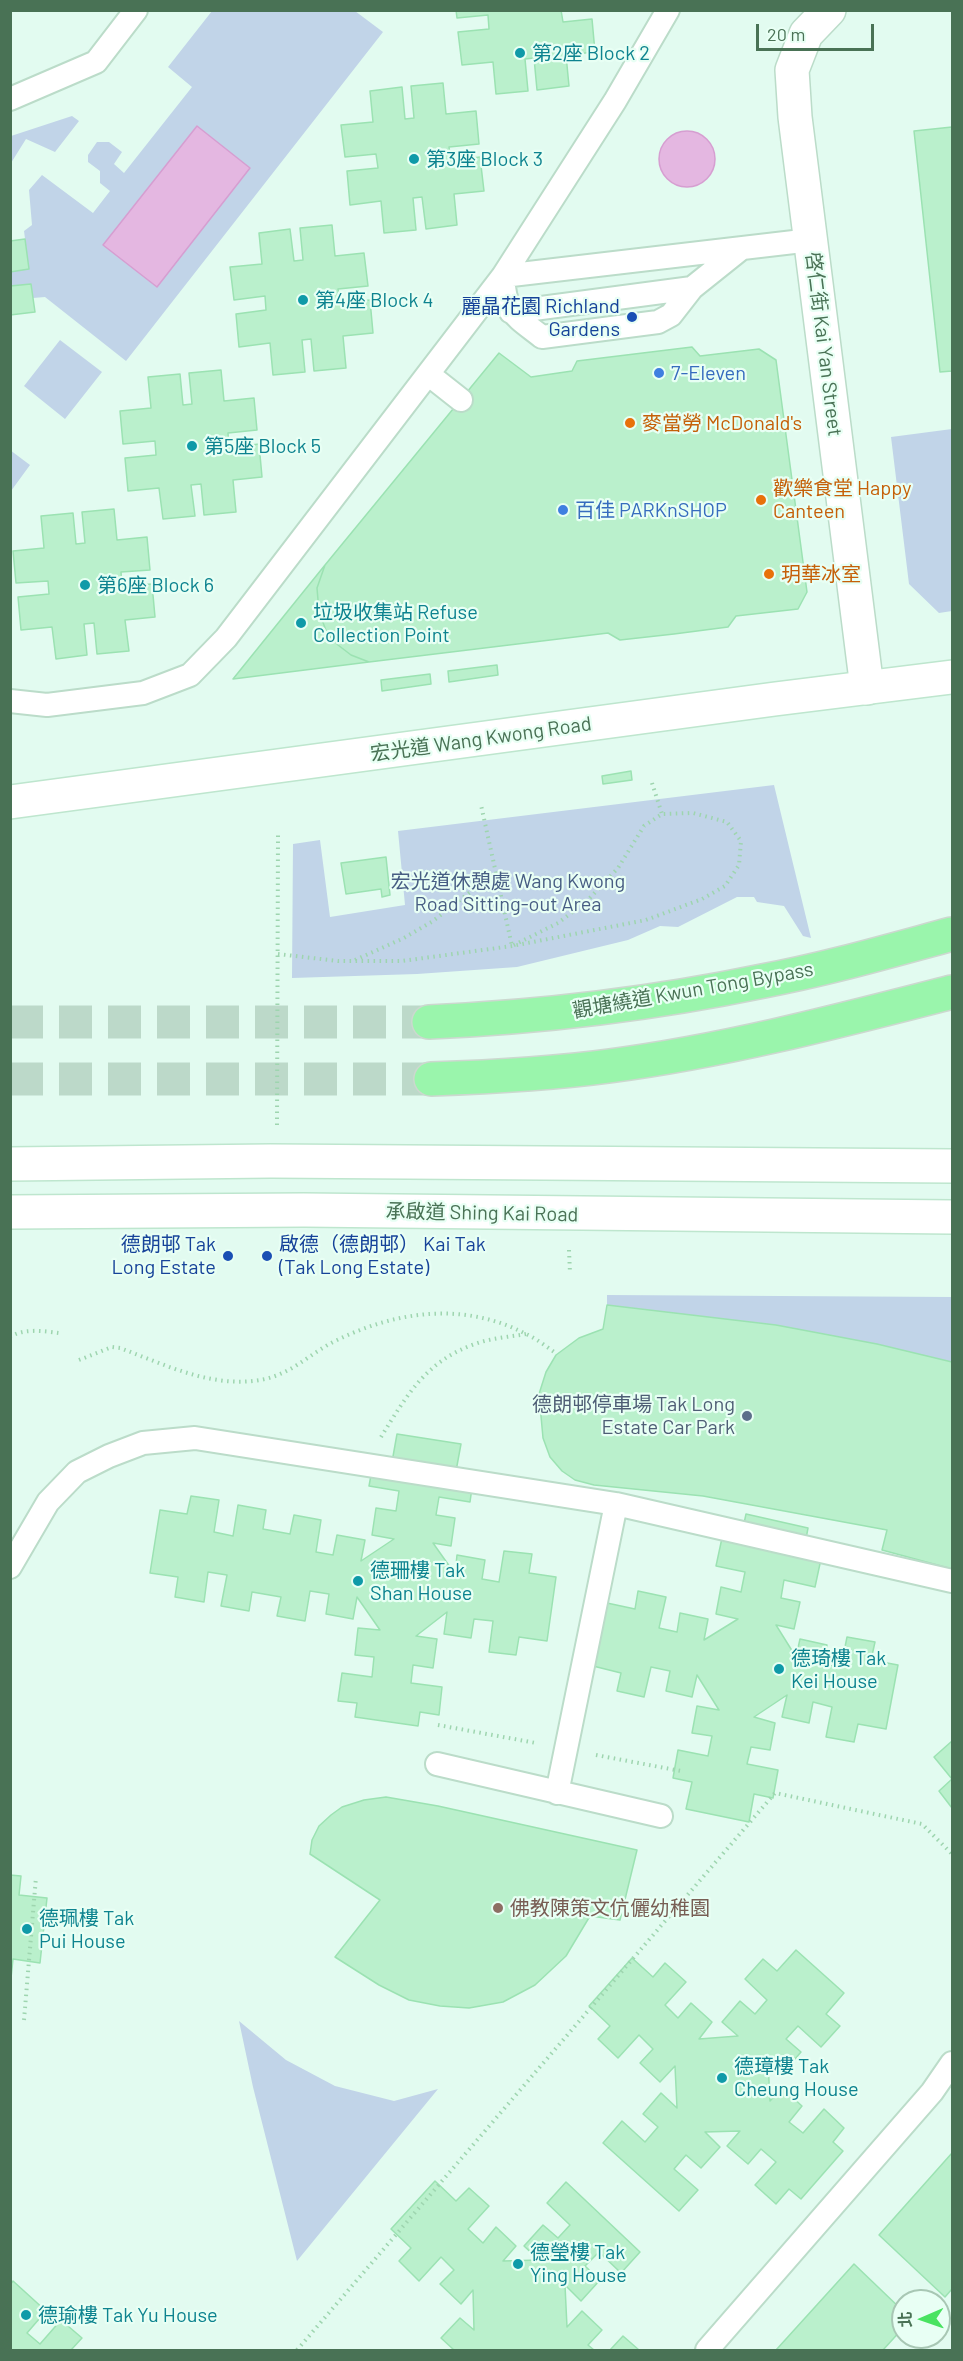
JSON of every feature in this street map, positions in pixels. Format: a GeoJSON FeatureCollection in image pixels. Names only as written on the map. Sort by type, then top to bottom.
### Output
{"type":"FeatureCollection","features":[{"type":"Feature","properties":{"kind":"highway","name":"觀塘繞道 Kwun Tong Bypass"},"geometry":{"type":"LineString","coordinates":[[429,1022],[508,1019],[676,998],[809,971],[952,934]]}},
{"type":"Feature","properties":{"kind":"highway"},"geometry":{"type":"LineString","coordinates":[[431,1079],[556,1072],[698,1052],[776,1036],[952,992]]}},
{"type":"Feature","properties":{"kind":"main road","name":"啓仁街 Kai Yan Street"},"geometry":{"type":"LineString","coordinates":[[829,10],[806,34],[792,70],[795,117],[867,688]]}},
{"type":"Feature","properties":{"kind":"main road","name":"宏光道 Wang Kwong Road"},"geometry":{"type":"LineString","coordinates":[[10,802],[952,677]]}},
{"type":"Feature","properties":{"kind":"main road"},"geometry":{"type":"LineString","coordinates":[[10,1164],[271,1161],[952,1166]]}},
{"type":"Feature","properties":{"kind":"main road","name":"承啟道 Shing Kai Road"},"geometry":{"type":"LineString","coordinates":[[10,1212],[304,1210],[952,1217]]}},
{"type":"Feature","properties":{"kind":"lane"},"geometry":{"type":"LineString","coordinates":[[10,99],[96,62],[136,10]]}},
{"type":"Feature","properties":{"kind":"lane"},"geometry":{"type":"LineString","coordinates":[[10,701],[46,705],[143,693],[190,675],[226,638],[503,276],[615,101],[668,10]]}},
{"type":"Feature","properties":{"kind":"lane"},"geometry":{"type":"LineString","coordinates":[[503,276],[811,240]]}},
{"type":"Feature","properties":{"kind":"lane"},"geometry":{"type":"LineString","coordinates":[[503,276],[504,297],[511,312],[693,288],[742,248]]}},
{"type":"Feature","properties":{"kind":"lane"},"geometry":{"type":"LineString","coordinates":[[428,374],[461,400]]}},
{"type":"Feature","properties":{"kind":"lane"},"geometry":{"type":"LineString","coordinates":[[10,1567],[48,1502],[77,1472],[143,1443],[195,1438],[616,1504],[952,1581]]}},
{"type":"Feature","properties":{"kind":"lane"},"geometry":{"type":"LineString","coordinates":[[557,1793],[616,1504]]}},
{"type":"Feature","properties":{"kind":"lane"},"geometry":{"type":"LineString","coordinates":[[437,1764],[661,1816]]}},
{"type":"Feature","properties":{"kind":"lane"},"geometry":{"type":"LineString","coordinates":[[707,2350],[932,2092],[952,2063]]}},
{"type":"Feature","properties":{"kind":"path"},"geometry":{"type":"LineString","coordinates":[[652,783],[662,814]]}},
{"type":"Feature","properties":{"kind":"path"},"geometry":{"type":"LineString","coordinates":[[481,805],[512,946]]}},
{"type":"Feature","properties":{"kind":"path"},"geometry":{"type":"LineString","coordinates":[[278,954],[338,961],[402,961],[512,946],[646,920],[702,899],[725,886],[740,865],[741,841],[727,822],[693,813],[662,814],[644,826],[618,868],[588,900],[558,923],[512,946]]}},
{"type":"Feature","properties":{"kind":"path"},"geometry":{"type":"LineString","coordinates":[[277,1129],[278,835]]}},
{"type":"Feature","properties":{"kind":"path"},"geometry":{"type":"LineString","coordinates":[[354,961],[404,938],[433,921],[496,872]]}},
{"type":"Feature","properties":{"kind":"path"},"geometry":{"type":"LineString","coordinates":[[569,1249],[570,1273]]}},
{"type":"Feature","properties":{"kind":"path"},"geometry":{"type":"LineString","coordinates":[[79,1360],[112,1347],[209,1379],[234,1382],[266,1379],[298,1366],[331,1343],[367,1326],[397,1317],[427,1313],[463,1314],[493,1321],[526,1334],[557,1354]]}},
{"type":"Feature","properties":{"kind":"path"},"geometry":{"type":"LineString","coordinates":[[10,1337],[38,1330],[59,1333]]}},
{"type":"Feature","properties":{"kind":"path"},"geometry":{"type":"LineString","coordinates":[[377,1442],[413,1386],[448,1356],[477,1343],[526,1334]]}},
{"type":"Feature","properties":{"kind":"path"},"geometry":{"type":"LineString","coordinates":[[297,2350],[775,1793],[922,1824],[952,1854]]}},
{"type":"Feature","properties":{"kind":"path"},"geometry":{"type":"LineString","coordinates":[[24,2020],[36,1877]]}},
{"type":"Feature","properties":{"kind":"green space"},"geometry":{"type":"Polygon","coordinates":[[[212,11],[355,11],[383,32],[126,361],[45,297],[33,298],[31,284],[11,286],[10,272],[29,269],[24,231],[32,225],[29,190],[42,175],[93,213],[110,191],[100,183],[100,171],[88,162],[88,155],[97,142],[109,142],[122,152],[114,164],[124,173],[192,87],[168,67],[212,11]]]}},
{"type":"Feature","properties":{"kind":"green space"},"geometry":{"type":"Polygon","coordinates":[[[72,116],[79,121],[55,152],[26,139],[11,163],[11,136],[72,116]]]}},
{"type":"Feature","properties":{"kind":"green space"},"geometry":{"type":"Polygon","coordinates":[[[60,340],[102,372],[65,419],[24,386],[60,340]]]}},
{"type":"Feature","properties":{"kind":"green space"},"geometry":{"type":"Polygon","coordinates":[[[952,429],[952,611],[939,613],[909,584],[891,437],[952,429]]]}},
{"type":"Feature","properties":{"kind":"green space"},"geometry":{"type":"Polygon","coordinates":[[[10,450],[30,465],[11,491],[10,491],[10,450]]]}},
{"type":"Feature","properties":{"kind":"green space","name":"宏光道休憩處 Wang Kwong Road Sitting-out Area"},"geometry":{"type":"Polygon","coordinates":[[[774,785],[811,938],[803,936],[784,906],[757,902],[754,897],[737,897],[678,927],[660,926],[628,940],[517,967],[417,974],[292,978],[293,844],[320,840],[330,917],[405,905],[398,831],[774,785]]]}},
{"type":"Feature","properties":{"kind":"green space"},"geometry":{"type":"Polygon","coordinates":[[[607,1295],[952,1297],[952,1363],[877,1344],[776,1325],[607,1305],[607,1295]]]}},
{"type":"Feature","properties":{"kind":"green space"},"geometry":{"type":"Polygon","coordinates":[[[239,2021],[286,2060],[335,2086],[394,2101],[438,2089],[297,2261],[253,2087],[239,2021]]]}},
{"type":"Feature","properties":{"kind":"shaded area"},"geometry":{"type":"Polygon","coordinates":[[[197,126],[250,168],[157,287],[103,245],[197,126]]]}},
{"type":"Feature","properties":{"kind":"shaded area"},"geometry":{"type":"Polygon","coordinates":[[[687,131],[698,133],[707,139],[713,148],[715,159],[713,170],[707,179],[698,185],[687,187],[676,185],[667,179],[661,170],[659,159],[661,148],[667,139],[676,133],[687,131]]]}},
{"type":"Feature","properties":{"kind":"building","name":"第2座 Block 2"},"geometry":{"type":"Polygon","coordinates":[[[456,10],[561,10],[563,22],[592,19],[595,52],[566,55],[569,86],[537,90],[534,58],[525,59],[528,91],[496,94],[493,62],[462,65],[458,32],[489,29],[488,15],[457,18],[456,10]]]}},
{"type":"Feature","properties":{"kind":"building","name":"第3座 Block 3"},"geometry":{"type":"Polygon","coordinates":[[[443,83],[446,114],[476,111],[479,144],[449,147],[451,161],[480,157],[484,191],[454,194],[457,225],[426,229],[422,197],[413,198],[416,230],[384,233],[381,201],[350,205],[347,171],[378,168],[376,154],[345,157],[341,125],[373,122],[370,91],[402,87],[405,119],[414,118],[411,86],[443,83]]]}},
{"type":"Feature","properties":{"kind":"building"},"geometry":{"type":"Polygon","coordinates":[[[952,127],[952,371],[940,372],[914,131],[952,127]]]}},
{"type":"Feature","properties":{"kind":"building","name":"第4座 Block 4"},"geometry":{"type":"Polygon","coordinates":[[[332,225],[335,256],[364,253],[368,286],[338,289],[340,303],[370,300],[373,333],[343,336],[346,368],[314,371],[311,339],[302,340],[305,372],[273,375],[270,343],[239,347],[236,314],[266,310],[265,296],[234,300],[230,267],[262,264],[259,233],[290,229],[294,261],[303,260],[300,228],[332,225]]]}},
{"type":"Feature","properties":{"kind":"building"},"geometry":{"type":"Polygon","coordinates":[[[25,239],[29,269],[10,272],[10,241],[25,239]]]}},
{"type":"Feature","properties":{"kind":"building"},"geometry":{"type":"Polygon","coordinates":[[[31,284],[35,312],[10,315],[10,286],[31,284]]]}},
{"type":"Feature","properties":{"kind":"building"},"geometry":{"type":"Polygon","coordinates":[[[692,347],[700,356],[759,349],[776,360],[807,592],[798,609],[736,616],[728,627],[674,634],[620,640],[608,633],[369,662],[351,655],[327,633],[319,612],[317,588],[325,565],[499,353],[531,377],[572,371],[577,361],[692,347]]]}},
{"type":"Feature","properties":{"kind":"building","name":"第5座 Block 5"},"geometry":{"type":"Polygon","coordinates":[[[221,370],[224,401],[254,398],[257,430],[228,433],[229,448],[259,444],[262,477],[233,480],[236,512],[204,515],[201,484],[191,485],[195,516],[163,519],[159,488],[128,491],[125,458],[156,455],[155,441],[123,444],[120,411],[151,408],[148,377],[180,374],[183,405],[192,404],[189,373],[221,370]]]}},
{"type":"Feature","properties":{"kind":"building","name":"第6座 Block 6"},"geometry":{"type":"Polygon","coordinates":[[[114,509],[117,540],[147,537],[150,570],[121,572],[122,586],[152,584],[155,617],[125,620],[129,651],[97,654],[94,623],[84,624],[87,655],[56,659],[52,627],[21,630],[18,597],[49,594],[48,581],[16,583],[13,551],[44,548],[41,516],[73,513],[76,544],[85,543],[82,512],[114,509]]]}},
{"type":"Feature","properties":{"kind":"building","name":"垃圾收集站 Refuse Collection Point"},"geometry":{"type":"Polygon","coordinates":[[[325,565],[317,588],[319,612],[327,633],[351,655],[369,662],[233,679],[325,565]]]}},
{"type":"Feature","properties":{"kind":"building"},"geometry":{"type":"Polygon","coordinates":[[[497,665],[498,675],[449,682],[448,671],[497,665]]]}},
{"type":"Feature","properties":{"kind":"building"},"geometry":{"type":"Polygon","coordinates":[[[430,674],[431,684],[382,691],[381,680],[430,674]]]}},
{"type":"Feature","properties":{"kind":"building"},"geometry":{"type":"Polygon","coordinates":[[[631,771],[632,780],[603,784],[602,776],[631,771]]]}},
{"type":"Feature","properties":{"kind":"building"},"geometry":{"type":"Polygon","coordinates":[[[386,857],[390,895],[382,897],[381,889],[346,894],[341,863],[386,857]]]}},
{"type":"Feature","properties":{"kind":"building","name":"德朗邨停車場 Tak Long Estate Car Park"},"geometry":{"type":"Polygon","coordinates":[[[607,1305],[776,1325],[877,1344],[952,1362],[952,1569],[882,1550],[887,1530],[703,1496],[594,1485],[575,1480],[562,1471],[550,1457],[543,1438],[539,1394],[546,1372],[556,1355],[579,1338],[603,1329],[607,1305]]]}},
{"type":"Feature","properties":{"kind":"building","name":"德珊樓 Tak Shan House"},"geometry":{"type":"Polygon","coordinates":[[[397,1434],[461,1444],[456,1471],[474,1474],[470,1502],[439,1497],[436,1515],[455,1518],[451,1546],[433,1543],[455,1574],[457,1555],[485,1560],[482,1579],[499,1582],[504,1551],[532,1554],[529,1573],[556,1577],[547,1641],[519,1637],[516,1655],[489,1652],[493,1621],[474,1619],[471,1638],[444,1634],[447,1612],[416,1636],[437,1639],[433,1668],[413,1665],[411,1683],[442,1687],[439,1715],[420,1712],[418,1726],[355,1717],[357,1703],[338,1701],[342,1673],[372,1677],[374,1657],[355,1655],[358,1628],[380,1630],[357,1597],[353,1619],[326,1614],[329,1594],[310,1591],[305,1621],[277,1616],[281,1597],[252,1592],[249,1611],[221,1606],[227,1575],[208,1572],[204,1602],[175,1597],[178,1577],[150,1573],[160,1510],[187,1514],[191,1496],[219,1500],[214,1532],[233,1536],[238,1505],[266,1510],[263,1529],[290,1534],[294,1515],[321,1520],[316,1552],[333,1555],[337,1535],[365,1540],[361,1561],[394,1539],[372,1535],[376,1508],[396,1511],[399,1491],[369,1486],[374,1459],[392,1462],[397,1434]]]}},
{"type":"Feature","properties":{"kind":"building","name":"德琦樓 Tak Kei House"},"geometry":{"type":"Polygon","coordinates":[[[746,1514],[808,1528],[803,1555],[821,1559],[815,1587],[784,1580],[781,1598],[800,1602],[794,1629],[776,1625],[796,1657],[800,1639],[827,1645],[823,1664],[841,1667],[847,1637],[875,1642],[871,1660],[898,1665],[886,1729],[858,1724],[854,1742],[826,1737],[832,1707],[813,1702],[809,1723],[782,1717],[787,1695],[754,1717],[775,1723],[770,1750],[751,1747],[747,1764],[778,1770],[773,1798],[754,1794],[749,1822],[686,1809],[692,1782],[673,1778],[678,1750],[708,1756],[712,1736],[692,1733],[697,1706],[719,1710],[697,1675],[692,1697],[666,1691],[670,1671],[651,1667],[644,1697],[617,1691],[621,1673],[593,1666],[607,1603],[635,1609],[638,1591],[666,1597],[659,1628],[677,1632],[680,1613],[708,1619],[704,1640],[738,1619],[716,1614],[721,1587],[741,1592],[745,1572],[716,1566],[722,1538],[740,1542],[746,1514]]]}},
{"type":"Feature","properties":{"kind":"building"},"geometry":{"type":"Polygon","coordinates":[[[952,1741],[952,1779],[934,1757],[952,1741]]]}},
{"type":"Feature","properties":{"kind":"building"},"geometry":{"type":"Polygon","coordinates":[[[952,1779],[952,1808],[939,1791],[952,1779]]]}},
{"type":"Feature","properties":{"kind":"building","name":"佛教陳策文伉儷幼稚園"},"geometry":{"type":"Polygon","coordinates":[[[386,1797],[438,1806],[637,1850],[620,1920],[590,1916],[566,1956],[535,1985],[503,2002],[469,2008],[440,2006],[409,2000],[379,1985],[335,1957],[380,1900],[310,1854],[312,1840],[319,1826],[331,1815],[342,1807],[364,1800],[386,1797]]]}},
{"type":"Feature","properties":{"kind":"building","name":"德珮樓 Tak Pui House"},"geometry":{"type":"Polygon","coordinates":[[[10,1875],[21,1876],[19,1895],[47,1898],[40,1963],[13,1959],[11,1978],[10,1875]]]}},
{"type":"Feature","properties":{"kind":"building","name":"德璋樓 Tak Cheung House"},"geometry":{"type":"Polygon","coordinates":[[[796,1950],[844,1993],[826,2014],[840,2026],[821,2047],[798,2026],[786,2039],[801,2052],[782,2074],[768,2061],[770,2101],[782,2088],[802,2106],[789,2122],[803,2133],[824,2109],[844,2128],[833,2142],[843,2151],[801,2199],[789,2189],[776,2204],[755,2185],[776,2162],[761,2149],[748,2164],[727,2146],[740,2131],[705,2132],[720,2147],[701,2168],[686,2155],[674,2169],[698,2190],[679,2211],[603,2143],[622,2121],[645,2142],[658,2127],[643,2114],[661,2093],[677,2108],[675,2066],[660,2082],[640,2063],[653,2049],[639,2035],[618,2058],[598,2039],[610,2026],[589,2006],[632,1958],[653,1977],[665,1963],[686,1982],[665,2005],[678,2018],[691,2003],[712,2022],[699,2039],[738,2036],[722,2022],[740,2001],[755,2014],[767,2000],[745,1979],[763,1959],[777,1971],[796,1950]]]}},
{"type":"Feature","properties":{"kind":"building"},"geometry":{"type":"Polygon","coordinates":[[[952,2153],[951,2290],[936,2289],[879,2235],[952,2153]]]}},
{"type":"Feature","properties":{"kind":"building","name":"德瑩樓 Tak Ying House"},"geometry":{"type":"Polygon","coordinates":[[[435,2181],[456,2201],[469,2188],[489,2206],[468,2229],[483,2243],[496,2227],[516,2246],[503,2261],[539,2260],[524,2246],[543,2225],[558,2238],[570,2225],[547,2203],[566,2182],[640,2252],[621,2273],[599,2252],[585,2266],[600,2280],[581,2301],[565,2285],[567,2327],[582,2311],[602,2330],[588,2345],[594,2350],[454,2350],[441,2338],[460,2318],[474,2330],[473,2290],[461,2304],[440,2284],[454,2270],[441,2257],[419,2281],[399,2261],[411,2248],[391,2229],[435,2181]]]}},
{"type":"Feature","properties":{"kind":"building"},"geometry":{"type":"Polygon","coordinates":[[[854,2264],[891,2299],[891,2341],[883,2350],[776,2350],[854,2264]]]}},
{"type":"Feature","properties":{"kind":"building","name":"德瑜樓 Tak Yu House"},"geometry":{"type":"Polygon","coordinates":[[[13,2281],[46,2311],[27,2333],[40,2344],[61,2320],[82,2338],[71,2350],[10,2350],[10,2285],[13,2281]]]}},
{"type":"Feature","properties":{"kind":"building","name":"德瑩樓 Tak Ying House"},"geometry":{"type":"Polygon","coordinates":[[[623,2336],[639,2350],[610,2350],[623,2336]]]}},
{"type":"Feature","properties":{"kind":"tunnel"},"geometry":{"type":"LineString","coordinates":[[10,1022],[429,1022]]}},
{"type":"Feature","properties":{"kind":"tunnel"},"geometry":{"type":"LineString","coordinates":[[10,1079],[431,1079]]}},
{"type":"Feature","properties":{"kind":"place","name":"第2座 Block 2"},"geometry":{"type":"Point","coordinates":[520,53]}},
{"type":"Feature","properties":{"kind":"place","name":"第3座 Block 3"},"geometry":{"type":"Point","coordinates":[414,159]}},
{"type":"Feature","properties":{"kind":"place","name":"第4座 Block 4"},"geometry":{"type":"Point","coordinates":[303,300]}},
{"type":"Feature","properties":{"kind":"place","name":"麗晶花園 Richland Gardens"},"geometry":{"type":"Point","coordinates":[632,317]}},
{"type":"Feature","properties":{"kind":"place","name":"7-Eleven"},"geometry":{"type":"Point","coordinates":[659,373]}},
{"type":"Feature","properties":{"kind":"place","name":"麥當勞 McDonald's"},"geometry":{"type":"Point","coordinates":[630,423]}},
{"type":"Feature","properties":{"kind":"place","name":"第5座 Block 5"},"geometry":{"type":"Point","coordinates":[192,446]}},
{"type":"Feature","properties":{"kind":"place","name":"歡樂食堂 Happy Canteen"},"geometry":{"type":"Point","coordinates":[761,500]}},
{"type":"Feature","properties":{"kind":"place","name":"百佳 PARKnSHOP"},"geometry":{"type":"Point","coordinates":[563,510]}},
{"type":"Feature","properties":{"kind":"place","name":"玥華冰室"},"geometry":{"type":"Point","coordinates":[769,574]}},
{"type":"Feature","properties":{"kind":"place","name":"第6座 Block 6"},"geometry":{"type":"Point","coordinates":[85,585]}},
{"type":"Feature","properties":{"kind":"place","name":"垃圾收集站 Refuse Collection Point"},"geometry":{"type":"Point","coordinates":[301,623]}},
{"type":"Feature","properties":{"kind":"place","name":"德朗邨 Tak Long Estate"},"geometry":{"type":"Point","coordinates":[228,1256]}},
{"type":"Feature","properties":{"kind":"place","name":"啟德（德朗邨） Kai Tak (Tak Long Estate)"},"geometry":{"type":"Point","coordinates":[267,1256]}},
{"type":"Feature","properties":{"kind":"place","name":"德朗邨停車場 Tak Long Estate Car Park"},"geometry":{"type":"Point","coordinates":[747,1416]}},
{"type":"Feature","properties":{"kind":"place","name":"德珊樓 Tak Shan House"},"geometry":{"type":"Point","coordinates":[358,1581]}},
{"type":"Feature","properties":{"kind":"place","name":"德琦樓 Tak Kei House"},"geometry":{"type":"Point","coordinates":[779,1669]}},
{"type":"Feature","properties":{"kind":"place","name":"佛教陳策文伉儷幼稚園"},"geometry":{"type":"Point","coordinates":[498,1908]}},
{"type":"Feature","properties":{"kind":"place","name":"德珮樓 Tak Pui House"},"geometry":{"type":"Point","coordinates":[27,1929]}},
{"type":"Feature","properties":{"kind":"place","name":"德璋樓 Tak Cheung House"},"geometry":{"type":"Point","coordinates":[722,2078]}},
{"type":"Feature","properties":{"kind":"place","name":"德瑩樓 Tak Ying House"},"geometry":{"type":"Point","coordinates":[518,2264]}},
{"type":"Feature","properties":{"kind":"place","name":"德瑜樓 Tak Yu House"},"geometry":{"type":"Point","coordinates":[26,2315]}}]}
